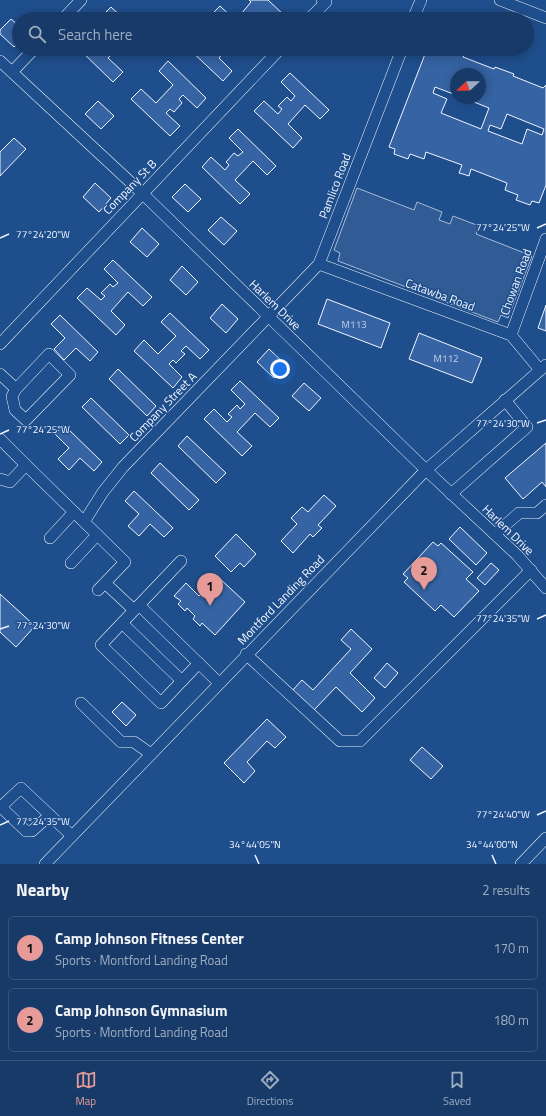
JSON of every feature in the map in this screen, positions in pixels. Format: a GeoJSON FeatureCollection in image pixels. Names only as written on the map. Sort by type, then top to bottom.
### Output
{"type":"FeatureCollection","features":[{"type":"Feature","properties":{"kind":"street"},"geometry":{"type":"LineString","coordinates":[[70,12],[82,0]]}},
{"type":"Feature","properties":{"kind":"street"},"geometry":{"type":"LineString","coordinates":[[416,12],[421,0]]}},
{"type":"Feature","properties":{"kind":"street"},"geometry":{"type":"LineString","coordinates":[[500,0],[531,12]]}},
{"type":"Feature","properties":{"kind":"street"},"geometry":{"type":"LineString","coordinates":[[315,12],[324,1]]}},
{"type":"Feature","properties":{"kind":"street"},"geometry":{"type":"LineString","coordinates":[[534,13],[546,18]]}},
{"type":"Feature","properties":{"kind":"street"},"geometry":{"type":"LineString","coordinates":[[12,72],[27,56]]}},
{"type":"Feature","properties":{"kind":"street","name":"Company St B"},"geometry":{"type":"LineString","coordinates":[[0,344],[273,56]]}},
{"type":"Feature","properties":{"kind":"street","name":"Pamlico Road"},"geometry":{"type":"LineString","coordinates":[[268,316],[319,264],[399,56]]}},
{"type":"Feature","properties":{"kind":"street","name":"Harlem Drive"},"geometry":{"type":"LineString","coordinates":[[0,61],[142,193],[426,470],[495,534],[531,570],[546,588]]}},
{"type":"Feature","properties":{"kind":"street","name":"Chowan Road"},"geometry":{"type":"LineString","coordinates":[[511,335],[546,239]]}},
{"type":"Feature","properties":{"kind":"street","name":"Catawba Road"},"geometry":{"type":"LineString","coordinates":[[319,264],[511,335]]}},
{"type":"Feature","properties":{"kind":"street","name":"Company Street A"},"geometry":{"type":"LineString","coordinates":[[84,522],[103,492],[123,467],[268,316]]}},
{"type":"Feature","properties":{"kind":"street"},"geometry":{"type":"LineString","coordinates":[[511,335],[543,368]]}},
{"type":"Feature","properties":{"kind":"street"},"geometry":{"type":"LineString","coordinates":[[49,354],[70,375],[26,420],[15,410],[12,396],[16,389],[49,354]]}},
{"type":"Feature","properties":{"kind":"street","name":"Montford Landing Road"},"geometry":{"type":"LineString","coordinates":[[45,864],[246,654],[426,470],[543,368]]}},
{"type":"Feature","properties":{"kind":"street"},"geometry":{"type":"LineString","coordinates":[[0,374],[16,389]]}},
{"type":"Feature","properties":{"kind":"street"},"geometry":{"type":"LineString","coordinates":[[451,494],[527,427],[505,400]]}},
{"type":"Feature","properties":{"kind":"street"},"geometry":{"type":"LineString","coordinates":[[0,440],[125,562],[102,587],[137,608],[199,663],[219,683]]}},
{"type":"Feature","properties":{"kind":"street"},"geometry":{"type":"LineString","coordinates":[[0,479],[10,482],[26,465]]}},
{"type":"Feature","properties":{"kind":"street"},"geometry":{"type":"LineString","coordinates":[[495,534],[519,513],[537,513],[546,505]]}},
{"type":"Feature","properties":{"kind":"street"},"geometry":{"type":"LineString","coordinates":[[50,538],[74,512]]}},
{"type":"Feature","properties":{"kind":"street"},"geometry":{"type":"LineString","coordinates":[[71,563],[97,535]]}},
{"type":"Feature","properties":{"kind":"street"},"geometry":{"type":"LineString","coordinates":[[181,561],[101,645],[161,703],[199,663]]}},
{"type":"Feature","properties":{"kind":"street"},"geometry":{"type":"LineString","coordinates":[[246,654],[340,741],[360,741],[531,570]]}},
{"type":"Feature","properties":{"kind":"street"},"geometry":{"type":"LineString","coordinates":[[122,623],[182,681]]}},
{"type":"Feature","properties":{"kind":"street"},"geometry":{"type":"LineString","coordinates":[[80,703],[120,742],[134,742],[151,754]]}},
{"type":"Feature","properties":{"kind":"street"},"geometry":{"type":"LineString","coordinates":[[50,815],[72,836]]}},
{"type":"Feature","properties":{"kind":"street"},"geometry":{"type":"LineString","coordinates":[[521,864],[546,838]]}},
{"type":"Feature","properties":{"kind":"shaded area"},"geometry":{"type":"Polygon","coordinates":[[[357,188],[414,210],[417,202],[442,212],[439,220],[450,224],[453,216],[479,226],[476,234],[532,256],[508,318],[501,315],[498,322],[338,261],[340,253],[334,250],[357,188]]]}},
{"type":"Feature","properties":{"kind":"building"},"geometry":{"type":"Polygon","coordinates":[[[249,0],[268,0],[281,12],[243,12],[251,2],[249,0]]]}},
{"type":"Feature","properties":{"kind":"building"},"geometry":{"type":"Polygon","coordinates":[[[220,6],[226,12],[214,12],[220,6]]]}},
{"type":"Feature","properties":{"kind":"building"},"geometry":{"type":"Polygon","coordinates":[[[111,7],[116,12],[106,12],[111,7]]]}},
{"type":"Feature","properties":{"kind":"building"},"geometry":{"type":"Polygon","coordinates":[[[11,19],[12,20],[12,45],[0,34],[0,30],[11,19]]]}},
{"type":"Feature","properties":{"kind":"building"},"geometry":{"type":"Polygon","coordinates":[[[86,56],[110,56],[108,58],[123,72],[113,82],[86,56]]]}},
{"type":"Feature","properties":{"kind":"building"},"geometry":{"type":"Polygon","coordinates":[[[196,56],[221,56],[219,58],[232,71],[223,81],[196,56]]]}},
{"type":"Feature","properties":{"kind":"building"},"geometry":{"type":"Polygon","coordinates":[[[424,56],[464,56],[463,57],[494,69],[495,67],[514,74],[513,76],[543,88],[546,85],[546,185],[539,203],[532,201],[530,205],[516,200],[518,195],[505,190],[507,183],[471,169],[469,176],[459,173],[462,165],[426,152],[424,159],[410,154],[408,159],[394,154],[395,149],[389,147],[424,56]],[[507,114],[501,129],[490,125],[488,131],[522,144],[527,129],[542,135],[544,129],[507,114]]]}},
{"type":"Feature","properties":{"kind":"building"},"geometry":{"type":"Polygon","coordinates":[[[168,61],[206,98],[197,108],[183,95],[179,99],[182,103],[174,112],[170,109],[166,113],[180,126],[170,136],[131,99],[141,89],[156,103],[173,85],[159,71],[168,61]]]}},
{"type":"Feature","properties":{"kind":"building"},"geometry":{"type":"Polygon","coordinates":[[[290,73],[329,110],[320,119],[305,105],[288,124],[302,138],[293,148],[254,111],[264,101],[278,114],[282,109],[278,106],[287,97],[291,101],[295,96],[281,82],[290,73]]]}},
{"type":"Feature","properties":{"kind":"building"},"geometry":{"type":"Polygon","coordinates":[[[98,101],[114,116],[101,129],[85,114],[98,101]]]}},
{"type":"Feature","properties":{"kind":"building"},"geometry":{"type":"Polygon","coordinates":[[[238,129],[276,166],[267,175],[253,161],[235,180],[250,194],[240,204],[202,167],[211,157],[225,170],[229,165],[226,162],[234,153],[238,156],[243,152],[229,138],[238,129]]]}},
{"type":"Feature","properties":{"kind":"building"},"geometry":{"type":"Polygon","coordinates":[[[14,138],[26,149],[0,176],[0,152],[14,138]]]}},
{"type":"Feature","properties":{"kind":"building"},"geometry":{"type":"Polygon","coordinates":[[[95,183],[111,198],[99,212],[83,197],[95,183]]]}},
{"type":"Feature","properties":{"kind":"building"},"geometry":{"type":"Polygon","coordinates":[[[185,184],[201,199],[188,212],[172,197],[185,184]]]}},
{"type":"Feature","properties":{"kind":"building"},"geometry":{"type":"Polygon","coordinates":[[[221,217],[237,231],[224,245],[208,230],[221,217]]]}},
{"type":"Feature","properties":{"kind":"building"},"geometry":{"type":"Polygon","coordinates":[[[142,228],[159,244],[147,257],[130,242],[142,228]]]}},
{"type":"Feature","properties":{"kind":"building"},"geometry":{"type":"Polygon","coordinates":[[[113,260],[152,297],[143,306],[128,292],[111,311],[125,325],[116,335],[77,298],[87,288],[101,300],[105,296],[101,293],[110,284],[113,287],[118,283],[104,269],[113,260]]]}},
{"type":"Feature","properties":{"kind":"building"},"geometry":{"type":"Polygon","coordinates":[[[182,266],[198,282],[186,295],[170,280],[182,266]]]}},
{"type":"Feature","properties":{"kind":"building"},"geometry":{"type":"Polygon","coordinates":[[[327,299],[390,323],[381,348],[318,324],[327,299]]]}},
{"type":"Feature","properties":{"kind":"building"},"geometry":{"type":"Polygon","coordinates":[[[222,304],[238,319],[226,333],[210,318],[222,304]]]}},
{"type":"Feature","properties":{"kind":"building"},"geometry":{"type":"Polygon","coordinates":[[[546,305],[546,331],[538,328],[546,305]]]}},
{"type":"Feature","properties":{"kind":"building"},"geometry":{"type":"Polygon","coordinates":[[[170,313],[209,350],[200,359],[186,346],[181,351],[185,354],[176,363],[173,360],[169,364],[182,377],[173,388],[134,351],[144,340],[158,354],[176,336],[161,322],[170,313]]]}},
{"type":"Feature","properties":{"kind":"building"},"geometry":{"type":"Polygon","coordinates":[[[60,315],[98,352],[90,361],[76,348],[64,360],[54,349],[65,338],[51,324],[60,315]]]}},
{"type":"Feature","properties":{"kind":"building"},"geometry":{"type":"Polygon","coordinates":[[[419,333],[482,358],[472,383],[409,359],[419,333]]]}},
{"type":"Feature","properties":{"kind":"building"},"geometry":{"type":"Polygon","coordinates":[[[269,349],[286,365],[274,378],[257,362],[269,349]]]}},
{"type":"Feature","properties":{"kind":"building"},"geometry":{"type":"Polygon","coordinates":[[[118,369],[156,406],[147,416],[109,379],[118,369]]]}},
{"type":"Feature","properties":{"kind":"building"},"geometry":{"type":"Polygon","coordinates":[[[240,381],[279,418],[270,427],[255,413],[237,432],[252,446],[242,456],[204,419],[214,409],[227,422],[232,417],[228,414],[237,405],[240,409],[245,404],[231,390],[240,381]]]}},
{"type":"Feature","properties":{"kind":"building"},"geometry":{"type":"Polygon","coordinates":[[[304,383],[321,398],[309,411],[292,396],[304,383]]]}},
{"type":"Feature","properties":{"kind":"building"},"geometry":{"type":"Polygon","coordinates":[[[91,398],[129,435],[120,444],[82,407],[91,398]]]}},
{"type":"Feature","properties":{"kind":"building"},"geometry":{"type":"Polygon","coordinates":[[[64,425],[102,462],[94,471],[80,458],[69,470],[58,459],[69,448],[55,434],[64,425]]]}},
{"type":"Feature","properties":{"kind":"building"},"geometry":{"type":"Polygon","coordinates":[[[187,436],[226,473],[216,483],[178,446],[187,436]]]}},
{"type":"Feature","properties":{"kind":"building"},"geometry":{"type":"Polygon","coordinates":[[[546,443],[546,487],[542,482],[523,499],[505,478],[546,443]]]}},
{"type":"Feature","properties":{"kind":"building"},"geometry":{"type":"Polygon","coordinates":[[[160,463],[199,500],[189,510],[151,473],[160,463]]]}},
{"type":"Feature","properties":{"kind":"building"},"geometry":{"type":"Polygon","coordinates":[[[134,491],[173,528],[164,537],[150,524],[139,536],[128,526],[139,514],[125,501],[134,491]]]}},
{"type":"Feature","properties":{"kind":"building"},"geometry":{"type":"Polygon","coordinates":[[[324,495],[336,506],[318,525],[322,528],[313,537],[310,534],[293,553],[281,541],[297,524],[291,518],[302,507],[308,512],[324,495]]]}},
{"type":"Feature","properties":{"kind":"building"},"geometry":{"type":"Polygon","coordinates":[[[460,527],[487,553],[476,565],[449,539],[460,527]]]}},
{"type":"Feature","properties":{"kind":"building"},"geometry":{"type":"Polygon","coordinates":[[[236,534],[256,554],[244,567],[240,563],[231,572],[215,556],[236,534]]]}},
{"type":"Feature","properties":{"kind":"building"},"geometry":{"type":"Polygon","coordinates":[[[433,542],[438,546],[441,543],[473,572],[466,579],[479,591],[454,617],[441,605],[435,611],[404,582],[408,578],[403,574],[433,542]]]}},
{"type":"Feature","properties":{"kind":"building"},"geometry":{"type":"Polygon","coordinates":[[[491,563],[499,570],[485,585],[477,578],[491,563]]]}},
{"type":"Feature","properties":{"kind":"building"},"geometry":{"type":"Polygon","coordinates":[[[217,576],[245,602],[215,635],[202,623],[200,626],[193,619],[195,616],[187,608],[185,611],[178,604],[181,601],[174,596],[186,583],[199,596],[217,576]]]}},
{"type":"Feature","properties":{"kind":"building"},"geometry":{"type":"Polygon","coordinates":[[[0,594],[35,626],[16,647],[0,632],[0,594]]]}},
{"type":"Feature","properties":{"kind":"building"},"geometry":{"type":"Polygon","coordinates":[[[351,629],[372,649],[350,673],[375,698],[362,712],[336,687],[313,711],[291,692],[302,680],[313,690],[351,649],[341,640],[351,629]]]}},
{"type":"Feature","properties":{"kind":"building"},"geometry":{"type":"Polygon","coordinates":[[[387,663],[398,673],[385,688],[374,678],[387,663]]]}},
{"type":"Feature","properties":{"kind":"building"},"geometry":{"type":"Polygon","coordinates":[[[122,702],[136,715],[126,726],[112,712],[122,702]]]}},
{"type":"Feature","properties":{"kind":"building"},"geometry":{"type":"Polygon","coordinates":[[[267,719],[286,737],[275,748],[267,741],[247,762],[255,771],[244,783],[224,763],[267,719]]]}},
{"type":"Feature","properties":{"kind":"building"},"geometry":{"type":"Polygon","coordinates":[[[422,747],[443,766],[431,779],[410,760],[422,747]]]}},
{"type":"Feature","properties":{"kind":"place","name":"Camp Johnson Gymnasium"},"geometry":{"type":"Point","coordinates":[424,590]}},
{"type":"Feature","properties":{"kind":"place","name":"Camp Johnson Fitness Center"},"geometry":{"type":"Point","coordinates":[210,606]}}]}
